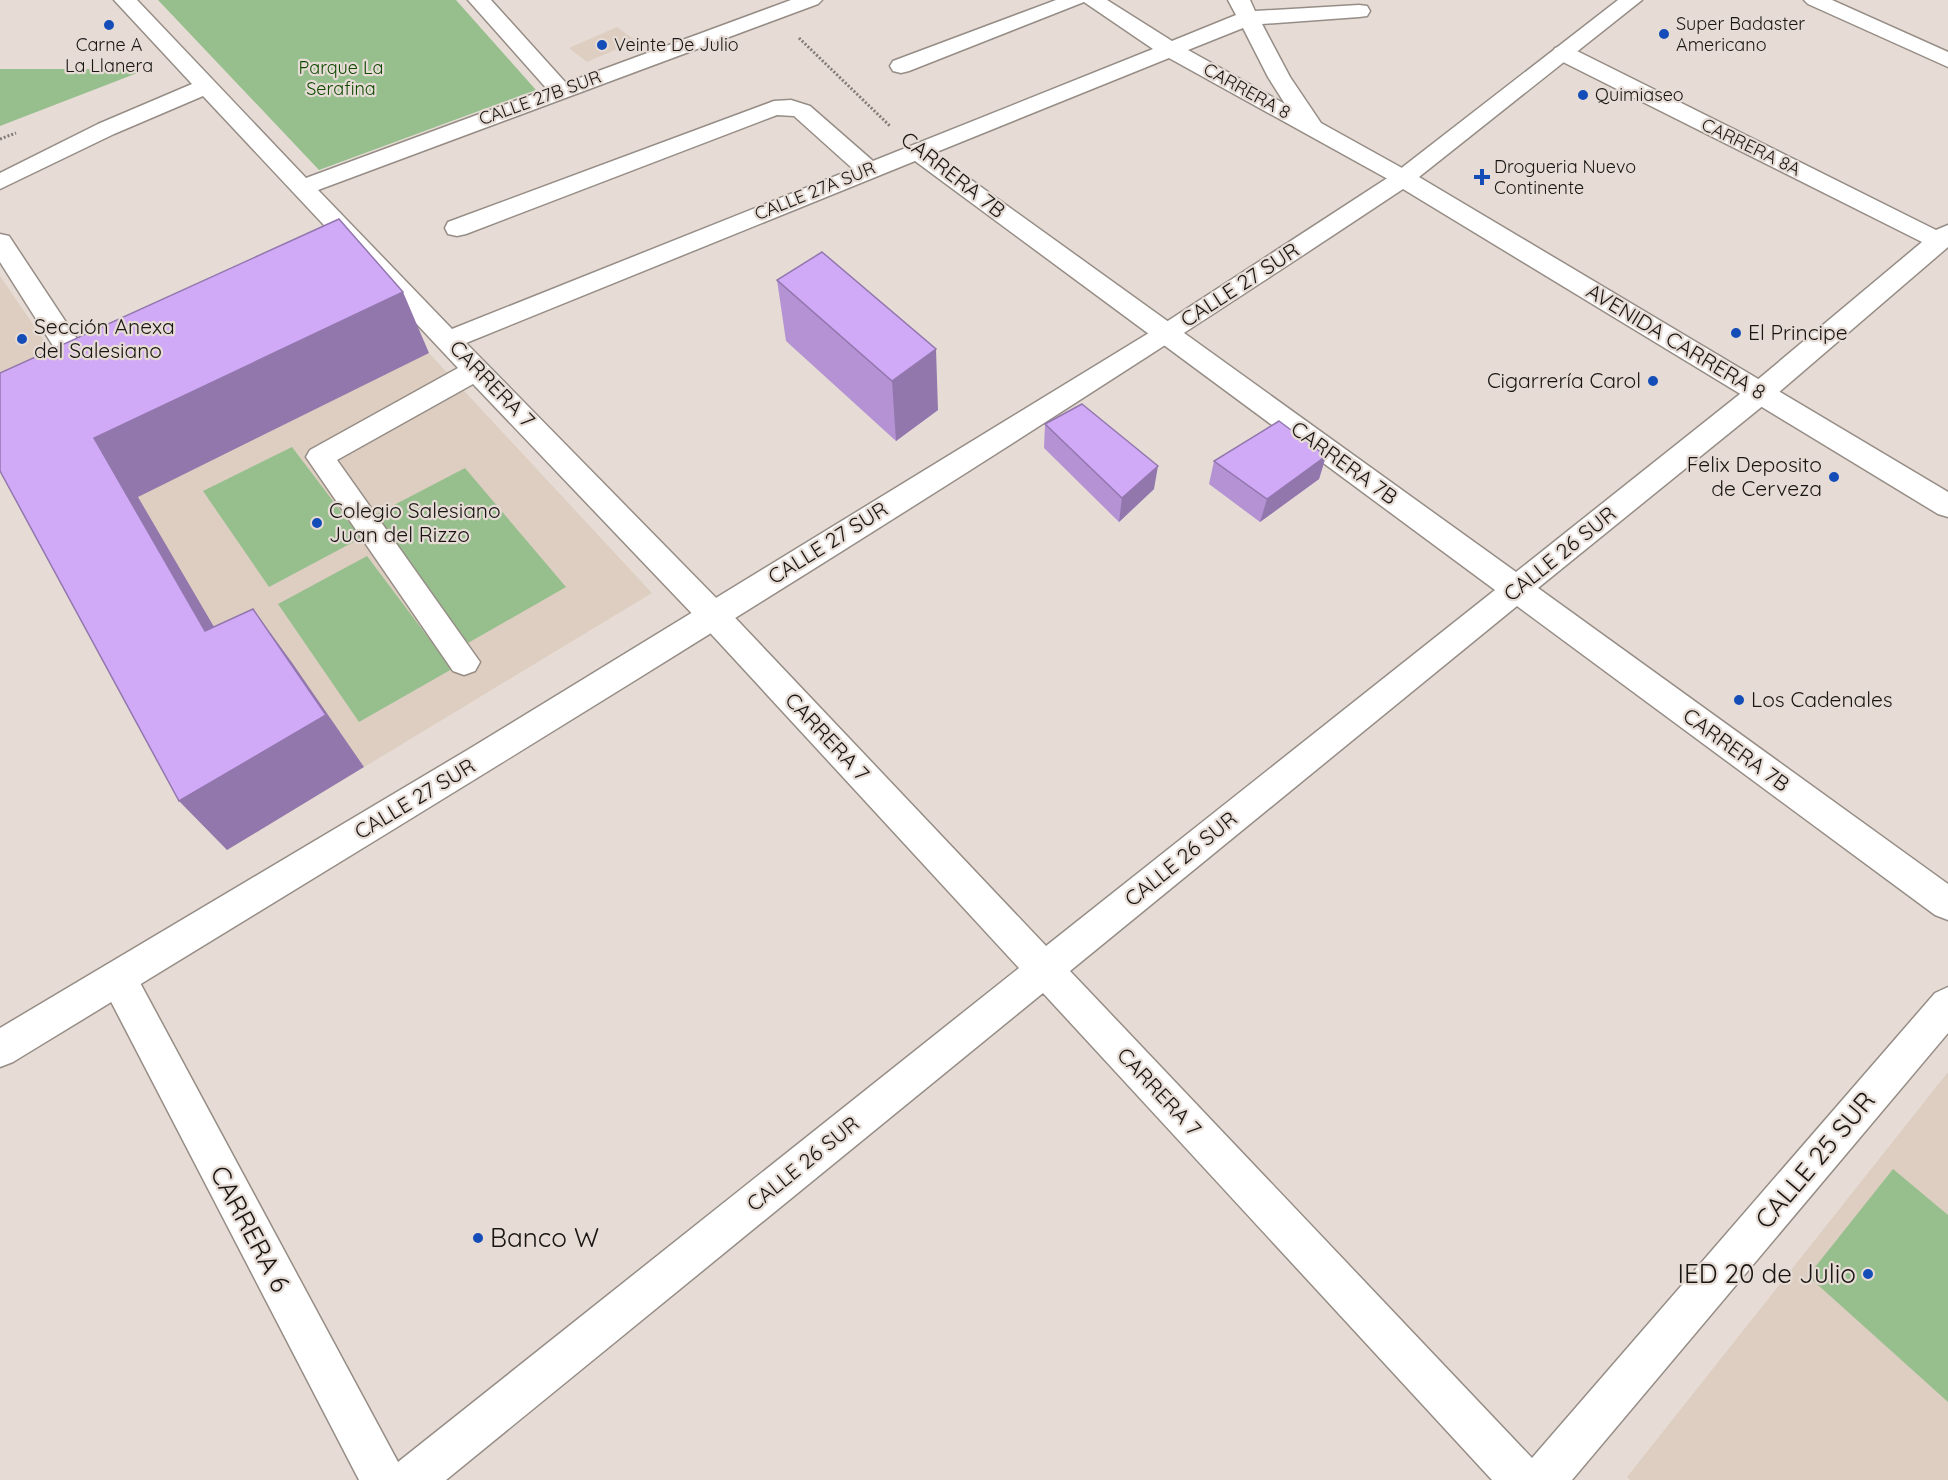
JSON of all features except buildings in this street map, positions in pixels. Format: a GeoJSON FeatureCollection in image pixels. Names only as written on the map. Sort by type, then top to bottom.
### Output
{"type":"FeatureCollection","features":[{"type":"Feature","properties":{"kind":"street","name":"CARRERA 7"},"geometry":{"type":"LineString","coordinates":[[125,0],[304,187],[375,265],[478,369],[712,614],[1522,1480]]}},
{"type":"Feature","properties":{"kind":"street"},"geometry":{"type":"LineString","coordinates":[[479,0],[560,90]]}},
{"type":"Feature","properties":{"kind":"street","name":"CALLE 27B SUR"},"geometry":{"type":"LineString","coordinates":[[304,187],[560,90],[766,6],[811,0]]}},
{"type":"Feature","properties":{"kind":"street"},"geometry":{"type":"LineString","coordinates":[[901,66],[1074,0]]}},
{"type":"Feature","properties":{"kind":"street","name":"CARRERA 8"},"geometry":{"type":"LineString","coordinates":[[1093,0],[1169,49],[1403,178]]}},
{"type":"Feature","properties":{"kind":"street","name":"CALLE 27 SUR"},"geometry":{"type":"LineString","coordinates":[[0,1049],[481,759],[1166,334],[1403,178],[1631,0]]}},
{"type":"Feature","properties":{"kind":"street"},"geometry":{"type":"LineString","coordinates":[[1815,0],[1948,60]]}},
{"type":"Feature","properties":{"kind":"street"},"geometry":{"type":"LineString","coordinates":[[1244,9],[1279,77],[1313,128]]}},
{"type":"Feature","properties":{"kind":"street","name":"CALLE 27A SUR"},"geometry":{"type":"LineString","coordinates":[[449,339],[1169,49],[1244,9],[1359,11]]}},
{"type":"Feature","properties":{"kind":"street","name":"CARRERA 8A"},"geometry":{"type":"LineString","coordinates":[[1563,53],[1943,237]]}},
{"type":"Feature","properties":{"kind":"street"},"geometry":{"type":"LineString","coordinates":[[0,182],[106,129],[207,86]]}},
{"type":"Feature","properties":{"kind":"street"},"geometry":{"type":"LineString","coordinates":[[457,228],[774,108],[791,107],[802,111],[869,170]]}},
{"type":"Feature","properties":{"kind":"street","name":"CARRERA 7B"},"geometry":{"type":"LineString","coordinates":[[916,151],[1948,904]]}},
{"type":"Feature","properties":{"kind":"street","name":"AVENIDA CARRERA 8"},"geometry":{"type":"LineString","coordinates":[[1403,178],[1948,506]]}},
{"type":"Feature","properties":{"kind":"street","name":"CALLE 26 SUR"},"geometry":{"type":"LineString","coordinates":[[411,1480],[1760,393],[1943,237]]}},
{"type":"Feature","properties":{"kind":"street"},"geometry":{"type":"LineString","coordinates":[[0,242],[77,362],[99,370],[125,365]]}},
{"type":"Feature","properties":{"kind":"street"},"geometry":{"type":"LineString","coordinates":[[347,275],[375,265]]}},
{"type":"Feature","properties":{"kind":"street"},"geometry":{"type":"LineString","coordinates":[[465,662],[320,457],[478,369]]}},
{"type":"Feature","properties":{"kind":"street","name":"CARRERA 6"},"geometry":{"type":"LineString","coordinates":[[118,978],[383,1480]]}},
{"type":"Feature","properties":{"kind":"street","name":"CALLE 25 SUR"},"geometry":{"type":"LineString","coordinates":[[1543,1480],[1948,1005]]}},
{"type":"Feature","properties":{"kind":"path","name":"CARRERA 7B"},"geometry":{"type":"LineString","coordinates":[[766,6],[916,151]]}},
{"type":"Feature","properties":{"kind":"shaded area","name":"Veinte De Julio"},"geometry":{"type":"Polygon","coordinates":[[[617,27],[636,41],[587,62],[569,48],[617,27]]]}},
{"type":"Feature","properties":{"kind":"shaded area","name":"Colegio Salesiano Juan del Rizzo"},"geometry":{"type":"Polygon","coordinates":[[[0,276],[86,402],[367,281],[429,353],[652,593],[227,850],[0,443],[0,276]]]}},
{"type":"Feature","properties":{"kind":"shaded area","name":"IED 20 de Julio"},"geometry":{"type":"Polygon","coordinates":[[[1948,1072],[1948,1480],[1630,1480],[1627,1477],[1948,1072]]]}},
{"type":"Feature","properties":{"kind":"green space","name":"Parque La Serafina"},"geometry":{"type":"Polygon","coordinates":[[[158,0],[456,0],[536,90],[319,170],[158,0]]]}},
{"type":"Feature","properties":{"kind":"green space"},"geometry":{"type":"Polygon","coordinates":[[[0,69],[129,69],[140,72],[0,126],[0,69]]]}},
{"type":"Feature","properties":{"kind":"green space"},"geometry":{"type":"Polygon","coordinates":[[[292,447],[361,538],[269,587],[203,491],[292,447]]]}},
{"type":"Feature","properties":{"kind":"green space"},"geometry":{"type":"Polygon","coordinates":[[[465,468],[566,587],[468,643],[371,517],[465,468]]]}},
{"type":"Feature","properties":{"kind":"green space"},"geometry":{"type":"Polygon","coordinates":[[[367,556],[452,669],[359,722],[278,604],[367,556]]]}},
{"type":"Feature","properties":{"kind":"green space"},"geometry":{"type":"Polygon","coordinates":[[[1893,1169],[1948,1215],[1948,1402],[1808,1276],[1893,1169]]]}},
{"type":"Feature","properties":{"kind":"place","name":"Carne A La Llanera"},"geometry":{"type":"Point","coordinates":[109,25]}},
{"type":"Feature","properties":{"kind":"place","name":"Super Badaster Americano"},"geometry":{"type":"Point","coordinates":[1664,34]}},
{"type":"Feature","properties":{"kind":"place","name":"Veinte De Julio"},"geometry":{"type":"Point","coordinates":[602,45]}},
{"type":"Feature","properties":{"kind":"place","name":"Quimiaseo"},"geometry":{"type":"Point","coordinates":[1583,95]}},
{"type":"Feature","properties":{"kind":"place","name":"Drogueria Nuevo Continente"},"geometry":{"type":"Point","coordinates":[1482,177]}},
{"type":"Feature","properties":{"kind":"place","name":"El Principe"},"geometry":{"type":"Point","coordinates":[1736,333]}},
{"type":"Feature","properties":{"kind":"place","name":"Sección Anexa del Salesiano"},"geometry":{"type":"Point","coordinates":[22,339]}},
{"type":"Feature","properties":{"kind":"place","name":"Cigarrería Carol"},"geometry":{"type":"Point","coordinates":[1653,381]}},
{"type":"Feature","properties":{"kind":"place","name":"Felix Deposito de Cerveza"},"geometry":{"type":"Point","coordinates":[1834,477]}},
{"type":"Feature","properties":{"kind":"place","name":"Colegio Salesiano Juan del Rizzo"},"geometry":{"type":"Point","coordinates":[317,523]}},
{"type":"Feature","properties":{"kind":"place","name":"Los Cadenales"},"geometry":{"type":"Point","coordinates":[1739,700]}},
{"type":"Feature","properties":{"kind":"place","name":"Banco W"},"geometry":{"type":"Point","coordinates":[478,1238]}},
{"type":"Feature","properties":{"kind":"place","name":"IED 20 de Julio"},"geometry":{"type":"Point","coordinates":[1868,1274]}}]}
